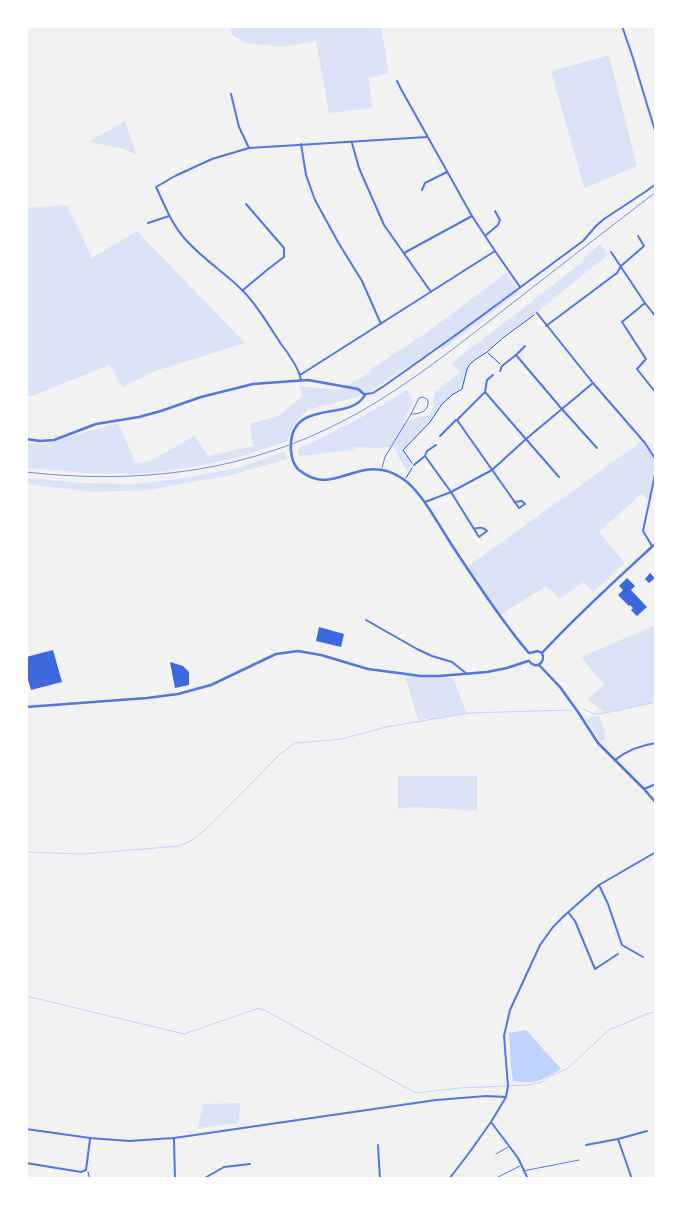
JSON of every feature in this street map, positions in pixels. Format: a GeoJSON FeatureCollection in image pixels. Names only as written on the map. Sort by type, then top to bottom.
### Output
{"type":"FeatureCollection","features":[{"type":"Feature","properties":{"kind":"street"},"geometry":{"type":"LineString","coordinates":[[622,26],[656,134]]}},
{"type":"Feature","properties":{"kind":"street"},"geometry":{"type":"LineString","coordinates":[[397,81],[472,216],[520,287]]}},
{"type":"Feature","properties":{"kind":"street"},"geometry":{"type":"LineString","coordinates":[[232,94],[239,127],[249,148]]}},
{"type":"Feature","properties":{"kind":"street"},"geometry":{"type":"LineString","coordinates":[[301,380],[300,374],[284,348],[251,299],[185,240],[169,216],[156,187],[212,158],[249,148],[427,137]]}},
{"type":"Feature","properties":{"kind":"street"},"geometry":{"type":"LineString","coordinates":[[352,142],[359,168],[384,225],[430,292]]}},
{"type":"Feature","properties":{"kind":"street"},"geometry":{"type":"LineString","coordinates":[[301,144],[306,175],[315,200],[362,280],[381,324]]}},
{"type":"Feature","properties":{"kind":"street"},"geometry":{"type":"LineString","coordinates":[[422,190],[425,183],[447,172]]}},
{"type":"Feature","properties":{"kind":"street"},"geometry":{"type":"LineString","coordinates":[[26,439],[54,440],[96,424],[139,417],[202,396],[253,384],[308,380],[353,387],[365,394],[373,393],[453,338],[583,241],[604,219],[656,184]]}},
{"type":"Feature","properties":{"kind":"street"},"geometry":{"type":"LineString","coordinates":[[243,290],[284,257],[284,248],[246,204]]}},
{"type":"Feature","properties":{"kind":"street"},"geometry":{"type":"LineString","coordinates":[[485,236],[498,225],[500,220],[496,211]]}},
{"type":"Feature","properties":{"kind":"street"},"geometry":{"type":"LineString","coordinates":[[148,223],[169,216]]}},
{"type":"Feature","properties":{"kind":"street"},"geometry":{"type":"LineString","coordinates":[[404,253],[472,216]]}},
{"type":"Feature","properties":{"kind":"street"},"geometry":{"type":"LineString","coordinates":[[546,326],[617,273],[621,266],[644,246],[638,236]]}},
{"type":"Feature","properties":{"kind":"street"},"geometry":{"type":"LineString","coordinates":[[300,374],[495,251]]}},
{"type":"Feature","properties":{"kind":"street"},"geometry":{"type":"LineString","coordinates":[[611,252],[656,317]]}},
{"type":"Feature","properties":{"kind":"street"},"geometry":{"type":"LineString","coordinates":[[645,303],[622,322],[646,359],[636,369],[656,393]]}},
{"type":"Feature","properties":{"kind":"street"},"geometry":{"type":"LineString","coordinates":[[537,313],[593,383],[645,443],[656,460]]}},
{"type":"Feature","properties":{"kind":"street"},"geometry":{"type":"LineString","coordinates":[[500,371],[502,366],[525,346]]}},
{"type":"Feature","properties":{"kind":"street"},"geometry":{"type":"LineString","coordinates":[[516,355],[597,448]]}},
{"type":"Feature","properties":{"kind":"street"},"geometry":{"type":"LineString","coordinates":[[440,436],[485,392],[487,380],[493,375]]}},
{"type":"Feature","properties":{"kind":"street"},"geometry":{"type":"LineString","coordinates":[[424,503],[451,492],[492,470],[561,408],[593,383]]}},
{"type":"Feature","properties":{"kind":"street"},"geometry":{"type":"LineString","coordinates":[[485,392],[559,477]]}},
{"type":"Feature","properties":{"kind":"street"},"geometry":{"type":"LineString","coordinates":[[365,394],[357,403],[308,417],[300,422],[294,430],[291,442],[292,456],[296,468],[307,477],[320,481],[334,480],[356,472],[382,469],[404,480],[424,503],[514,636],[529,653]]}},
{"type":"Feature","properties":{"kind":"street"},"geometry":{"type":"LineString","coordinates":[[457,420],[514,502]]}},
{"type":"Feature","properties":{"kind":"street"},"geometry":{"type":"LineString","coordinates":[[414,465],[436,445]]}},
{"type":"Feature","properties":{"kind":"street"},"geometry":{"type":"LineString","coordinates":[[425,456],[451,492],[474,529],[479,537],[487,532],[484,528],[474,529]]}},
{"type":"Feature","properties":{"kind":"street"},"geometry":{"type":"LineString","coordinates":[[652,546],[643,531],[656,470]]}},
{"type":"Feature","properties":{"kind":"street"},"geometry":{"type":"LineString","coordinates":[[542,653],[626,569],[656,543]]}},
{"type":"Feature","properties":{"kind":"street"},"geometry":{"type":"LineString","coordinates":[[366,620],[417,649],[452,662],[467,674]]}},
{"type":"Feature","properties":{"kind":"street"},"geometry":{"type":"LineString","coordinates":[[26,707],[178,694],[210,685],[276,654],[298,651],[321,655],[368,669],[421,676],[467,674],[507,668],[528,661]]}},
{"type":"Feature","properties":{"kind":"street"},"geometry":{"type":"LineString","coordinates":[[529,653],[538,651],[542,653]]}},
{"type":"Feature","properties":{"kind":"street"},"geometry":{"type":"LineString","coordinates":[[528,661],[529,653]]}},
{"type":"Feature","properties":{"kind":"street"},"geometry":{"type":"LineString","coordinates":[[528,661],[535,666],[539,665],[543,662],[544,657],[542,653]]}},
{"type":"Feature","properties":{"kind":"street"},"geometry":{"type":"LineString","coordinates":[[539,665],[578,712],[598,743],[655,800]]}},
{"type":"Feature","properties":{"kind":"street"},"geometry":{"type":"LineString","coordinates":[[615,760],[622,754],[648,744],[656,743]]}},
{"type":"Feature","properties":{"kind":"street"},"geometry":{"type":"LineString","coordinates":[[644,789],[656,784]]}},
{"type":"Feature","properties":{"kind":"street"},"geometry":{"type":"LineString","coordinates":[[449,1179],[492,1122],[506,1097],[508,1086],[504,1036],[510,1010],[540,945],[553,927],[599,885],[656,852]]}},
{"type":"Feature","properties":{"kind":"street"},"geometry":{"type":"LineString","coordinates":[[599,885],[608,904],[622,945],[642,957]]}},
{"type":"Feature","properties":{"kind":"street"},"geometry":{"type":"LineString","coordinates":[[568,912],[575,921],[595,969],[618,954]]}},
{"type":"Feature","properties":{"kind":"street"},"geometry":{"type":"LineString","coordinates":[[26,1129],[90,1138],[129,1141],[174,1138],[436,1100],[486,1096],[506,1097]]}},
{"type":"Feature","properties":{"kind":"street"},"geometry":{"type":"LineString","coordinates":[[492,1122],[518,1158],[528,1179]]}},
{"type":"Feature","properties":{"kind":"street"},"geometry":{"type":"LineString","coordinates":[[586,1145],[647,1131]]}},
{"type":"Feature","properties":{"kind":"street"},"geometry":{"type":"LineString","coordinates":[[26,1163],[81,1172],[86,1170],[90,1138]]}},
{"type":"Feature","properties":{"kind":"street"},"geometry":{"type":"LineString","coordinates":[[174,1138],[175,1179]]}},
{"type":"Feature","properties":{"kind":"street"},"geometry":{"type":"LineString","coordinates":[[618,1139],[632,1179]]}},
{"type":"Feature","properties":{"kind":"street"},"geometry":{"type":"LineString","coordinates":[[378,1145],[380,1179]]}},
{"type":"Feature","properties":{"kind":"street"},"geometry":{"type":"LineString","coordinates":[[202,1179],[224,1167],[250,1164]]}},
{"type":"Feature","properties":{"kind":"lane"},"geometry":{"type":"LineString","coordinates":[[382,469],[385,456],[419,398],[423,397],[428,400],[425,410],[420,414],[411,414]]}},
{"type":"Feature","properties":{"kind":"lane"},"geometry":{"type":"LineString","coordinates":[[496,1154],[509,1146]]}},
{"type":"Feature","properties":{"kind":"lane"},"geometry":{"type":"LineString","coordinates":[[523,1171],[579,1160]]}},
{"type":"Feature","properties":{"kind":"lane"},"geometry":{"type":"LineString","coordinates":[[494,1179],[521,1166]]}},
{"type":"Feature","properties":{"kind":"path"},"geometry":{"type":"LineString","coordinates":[[404,480],[414,465],[403,450],[430,422],[442,404],[462,389],[470,364],[537,313]]}},
{"type":"Feature","properties":{"kind":"path"},"geometry":{"type":"LineString","coordinates":[[487,352],[502,366]]}},
{"type":"Feature","properties":{"kind":"path"},"geometry":{"type":"LineString","coordinates":[[86,1170],[90,1179]]}},
{"type":"Feature","properties":{"kind":"shaded area"},"geometry":{"type":"Polygon","coordinates":[[[230,26],[381,26],[389,73],[369,78],[372,108],[329,113],[316,41],[285,47],[245,43],[232,35],[230,26]]]}},
{"type":"Feature","properties":{"kind":"shaded area"},"geometry":{"type":"Polygon","coordinates":[[[609,55],[637,166],[584,188],[551,71],[609,55]]]}},
{"type":"Feature","properties":{"kind":"shaded area"},"geometry":{"type":"Polygon","coordinates":[[[125,121],[136,154],[120,148],[88,142],[125,121]]]}},
{"type":"Feature","properties":{"kind":"shaded area"},"geometry":{"type":"Polygon","coordinates":[[[67,205],[92,258],[137,231],[245,343],[155,371],[123,387],[109,365],[32,396],[26,396],[26,208],[67,205]]]}},
{"type":"Feature","properties":{"kind":"shaded area"},"geometry":{"type":"Polygon","coordinates":[[[600,244],[609,254],[469,364],[461,388],[441,403],[429,421],[402,450],[413,465],[408,472],[400,460],[395,447],[355,447],[353,450],[299,456],[297,450],[351,423],[407,390],[413,402],[403,422],[407,424],[414,418],[429,415],[434,406],[433,399],[436,391],[459,373],[452,363],[584,261],[583,259],[600,244]]]}},
{"type":"Feature","properties":{"kind":"shaded area"},"geometry":{"type":"Polygon","coordinates":[[[506,273],[519,292],[442,350],[438,346],[377,387],[357,397],[307,410],[295,423],[286,442],[232,459],[141,474],[89,473],[26,468],[26,442],[43,444],[118,423],[136,463],[149,462],[194,436],[208,456],[253,446],[250,424],[278,416],[303,396],[299,386],[339,390],[370,373],[369,370],[423,335],[506,273]]]}},
{"type":"Feature","properties":{"kind":"shaded area"},"geometry":{"type":"Polygon","coordinates":[[[642,441],[656,461],[656,475],[649,501],[642,493],[599,532],[625,563],[593,592],[584,582],[560,599],[546,586],[499,616],[467,567],[642,441]]]}},
{"type":"Feature","properties":{"kind":"shaded area"},"geometry":{"type":"Polygon","coordinates":[[[285,452],[287,459],[231,475],[149,490],[92,492],[26,484],[26,478],[83,483],[133,484],[184,478],[241,467],[285,452]]]}},
{"type":"Feature","properties":{"kind":"shaded area"},"geometry":{"type":"Polygon","coordinates":[[[656,625],[656,703],[604,712],[587,699],[604,685],[582,658],[587,654],[656,625]]]}},
{"type":"Feature","properties":{"kind":"shaded area"},"geometry":{"type":"Polygon","coordinates":[[[405,676],[453,678],[467,714],[418,720],[405,676]]]}},
{"type":"Feature","properties":{"kind":"shaded area"},"geometry":{"type":"Polygon","coordinates":[[[599,716],[605,731],[605,740],[600,741],[585,719],[599,716]]]}},
{"type":"Feature","properties":{"kind":"shaded area"},"geometry":{"type":"Polygon","coordinates":[[[398,776],[477,776],[477,811],[415,807],[398,809],[398,776]]]}},
{"type":"Feature","properties":{"kind":"shaded area"},"geometry":{"type":"Polygon","coordinates":[[[240,1103],[239,1123],[198,1128],[203,1104],[240,1103]]]}},
{"type":"Feature","properties":{"kind":"water"},"geometry":{"type":"Polygon","coordinates":[[[526,1030],[561,1069],[538,1081],[513,1081],[509,1033],[526,1030]]]}},
{"type":"Feature","properties":{"kind":"building"},"geometry":{"type":"Polygon","coordinates":[[[650,573],[655,578],[649,583],[645,579],[650,573]]]}},
{"type":"Feature","properties":{"kind":"building"},"geometry":{"type":"Polygon","coordinates":[[[627,578],[635,586],[631,590],[647,607],[637,616],[631,610],[633,608],[618,595],[623,590],[619,586],[627,578]]]}},
{"type":"Feature","properties":{"kind":"building"},"geometry":{"type":"Polygon","coordinates":[[[319,627],[344,634],[341,647],[316,641],[319,627]]]}},
{"type":"Feature","properties":{"kind":"building"},"geometry":{"type":"Polygon","coordinates":[[[53,650],[62,682],[31,690],[26,673],[26,657],[53,650]]]}},
{"type":"Feature","properties":{"kind":"building"},"geometry":{"type":"Polygon","coordinates":[[[170,662],[183,666],[189,672],[189,685],[175,688],[170,662]]]}},
{"type":"Feature","properties":{"kind":"waterway"},"geometry":{"type":"LineString","coordinates":[[583,709],[594,714],[605,713],[656,702]]}},
{"type":"Feature","properties":{"kind":"waterway"},"geometry":{"type":"LineString","coordinates":[[26,852],[83,854],[179,846],[191,841],[207,828],[280,754],[296,743],[342,739],[386,727],[469,713],[570,710]]}},
{"type":"Feature","properties":{"kind":"waterway"},"geometry":{"type":"LineString","coordinates":[[26,996],[184,1034],[259,1008],[416,1093],[460,1088],[527,1085],[543,1082],[569,1067],[610,1029],[656,1012]]}},
{"type":"Feature","properties":{"kind":"railway"},"geometry":{"type":"LineString","coordinates":[[26,472],[104,477],[181,472],[256,456],[293,444],[351,417],[393,392],[433,364],[656,192]]}}]}
